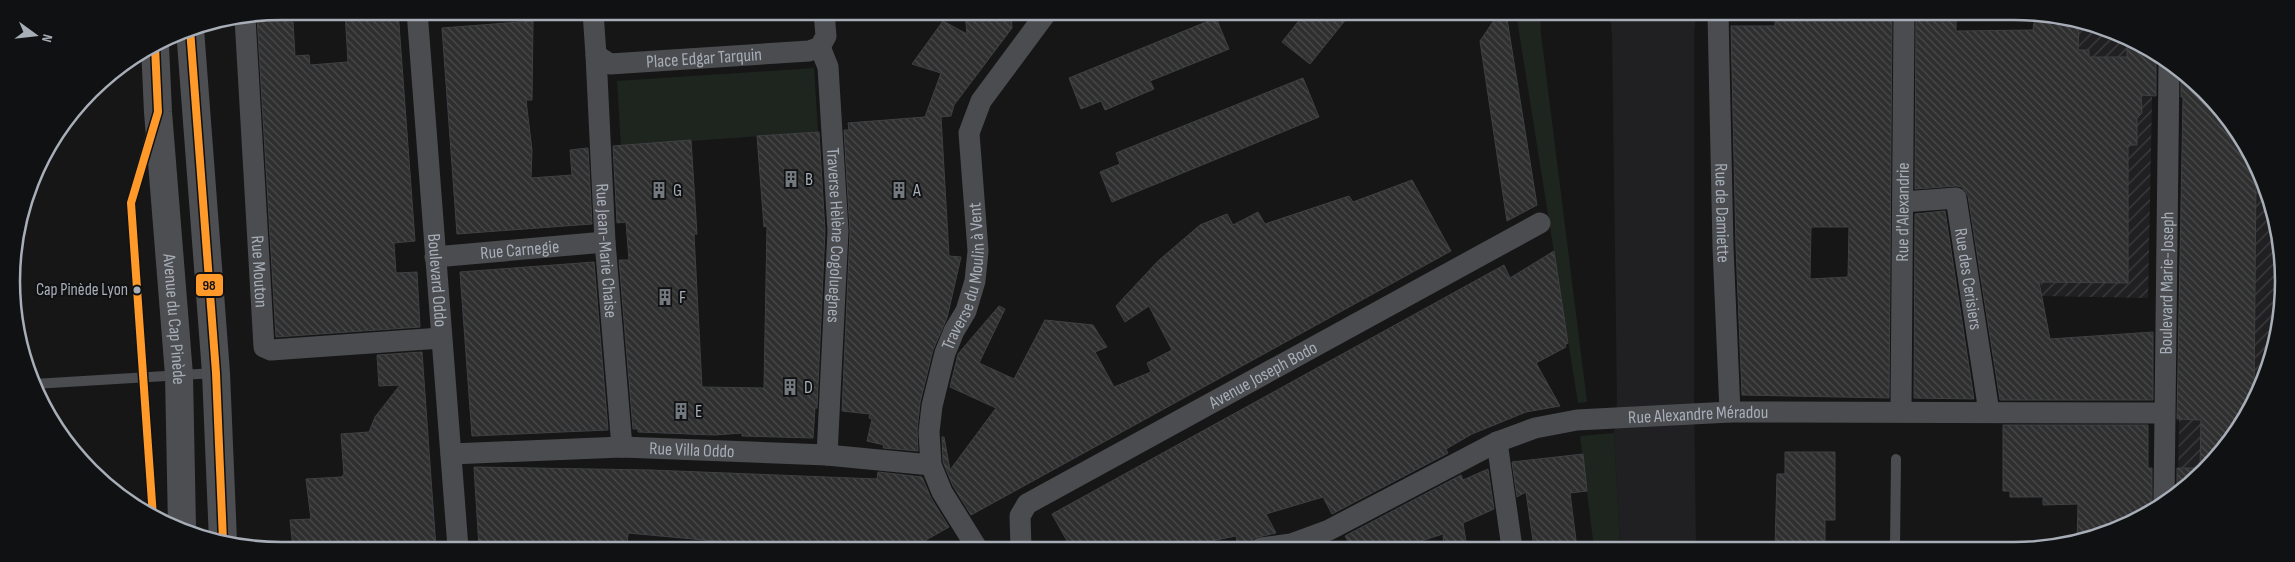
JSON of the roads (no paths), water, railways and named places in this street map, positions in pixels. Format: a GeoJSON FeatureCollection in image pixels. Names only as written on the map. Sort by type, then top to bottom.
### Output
{"type":"FeatureCollection","features":[{"type":"Feature","properties":{"kind":"main road","name":"Avenue du Cap Pinède"},"geometry":{"type":"LineString","coordinates":[[191,36],[216,373],[223,535]]}},
{"type":"Feature","properties":{"kind":"main road","name":"Avenue du Cap Pinède"},"geometry":{"type":"LineString","coordinates":[[156,52],[158,112],[179,374],[182,522]]}},
{"type":"Feature","properties":{"kind":"street","name":"Boulevard Oddo"},"geometry":{"type":"LineString","coordinates":[[418,20],[458,542]]}},
{"type":"Feature","properties":{"kind":"street"},"geometry":{"type":"LineString","coordinates":[[594,20],[596,54]]}},
{"type":"Feature","properties":{"kind":"street"},"geometry":{"type":"LineString","coordinates":[[820,47],[826,36],[825,20]]}},
{"type":"Feature","properties":{"kind":"street","name":"Traverse du Moulin à Vent"},"geometry":{"type":"LineString","coordinates":[[973,542],[942,492],[931,465],[929,432],[932,406],[945,353],[954,331],[966,311],[974,281],[978,252],[969,133],[981,101],[1041,20]]}},
{"type":"Feature","properties":{"kind":"street","name":"Rue de Damiette"},"geometry":{"type":"LineString","coordinates":[[1718,20],[1723,247],[1730,412]]}},
{"type":"Feature","properties":{"kind":"street","name":"Rue d'Alexandrie"},"geometry":{"type":"LineString","coordinates":[[1901,411],[1904,20]]}},
{"type":"Feature","properties":{"kind":"street","name":"Rue Mouton"},"geometry":{"type":"LineString","coordinates":[[244,22],[264,346],[271,350],[441,338]]}},
{"type":"Feature","properties":{"kind":"street","name":"Place Edgar Tarquin"},"geometry":{"type":"LineString","coordinates":[[596,54],[610,64],[809,51],[820,47]]}},
{"type":"Feature","properties":{"kind":"street","name":"Traverse Hèlène Cogoluegnes"},"geometry":{"type":"LineString","coordinates":[[820,47],[828,67],[838,232],[828,455]]}},
{"type":"Feature","properties":{"kind":"street","name":"Rue Jean-Marie Chaise"},"geometry":{"type":"LineString","coordinates":[[596,54],[605,242],[622,447]]}},
{"type":"Feature","properties":{"kind":"street","name":"Boulevard Marie-Joseph"},"geometry":{"type":"LineString","coordinates":[[2164,494],[2169,71]]}},
{"type":"Feature","properties":{"kind":"street","name":"Rue des Cerisiers"},"geometry":{"type":"LineString","coordinates":[[1903,202],[1956,198],[1990,412]]}},
{"type":"Feature","properties":{"kind":"street","name":"Avenue Joseph Bodo"},"geometry":{"type":"LineString","coordinates":[[1021,542],[1020,516],[1027,504],[1540,224]]}},
{"type":"Feature","properties":{"kind":"street","name":"Rue Carnegie"},"geometry":{"type":"LineString","coordinates":[[435,257],[605,242]]}},
{"type":"Feature","properties":{"kind":"street","name":"Rue Alexandre Méradou"},"geometry":{"type":"LineString","coordinates":[[1296,542],[1329,530],[1498,442],[1535,428],[1577,420],[1730,412],[2164,413]]}},
{"type":"Feature","properties":{"kind":"street"},"geometry":{"type":"LineString","coordinates":[[1498,442],[1511,542]]}},
{"type":"Feature","properties":{"kind":"street","name":"Rue Villa Oddo"},"geometry":{"type":"LineString","coordinates":[[451,454],[622,447],[828,455],[931,465]]}},
{"type":"Feature","properties":{"kind":"lane","name":"Avenue du Cap Pinède"},"geometry":{"type":"LineString","coordinates":[[152,508],[131,202],[158,112]]}},
{"type":"Feature","properties":{"kind":"lane"},"geometry":{"type":"LineString","coordinates":[[41,384],[216,373]]}},
{"type":"Feature","properties":{"kind":"lane"},"geometry":{"type":"LineString","coordinates":[[1895,542],[1896,459]]}},
{"type":"Feature","properties":{"kind":"place","name":"B"},"geometry":{"type":"Point","coordinates":[791,179]}},
{"type":"Feature","properties":{"kind":"place","name":"G"},"geometry":{"type":"Point","coordinates":[659,190]}},
{"type":"Feature","properties":{"kind":"place","name":"A"},"geometry":{"type":"Point","coordinates":[899,190]}},
{"type":"Feature","properties":{"kind":"place","name":"Cap Pinède Lyon"},"geometry":{"type":"Point","coordinates":[137,290]}},
{"type":"Feature","properties":{"kind":"place","name":"F"},"geometry":{"type":"Point","coordinates":[665,297]}},
{"type":"Feature","properties":{"kind":"place","name":"D"},"geometry":{"type":"Point","coordinates":[790,387]}},
{"type":"Feature","properties":{"kind":"place","name":"E"},"geometry":{"type":"Point","coordinates":[681,411]}}]}
